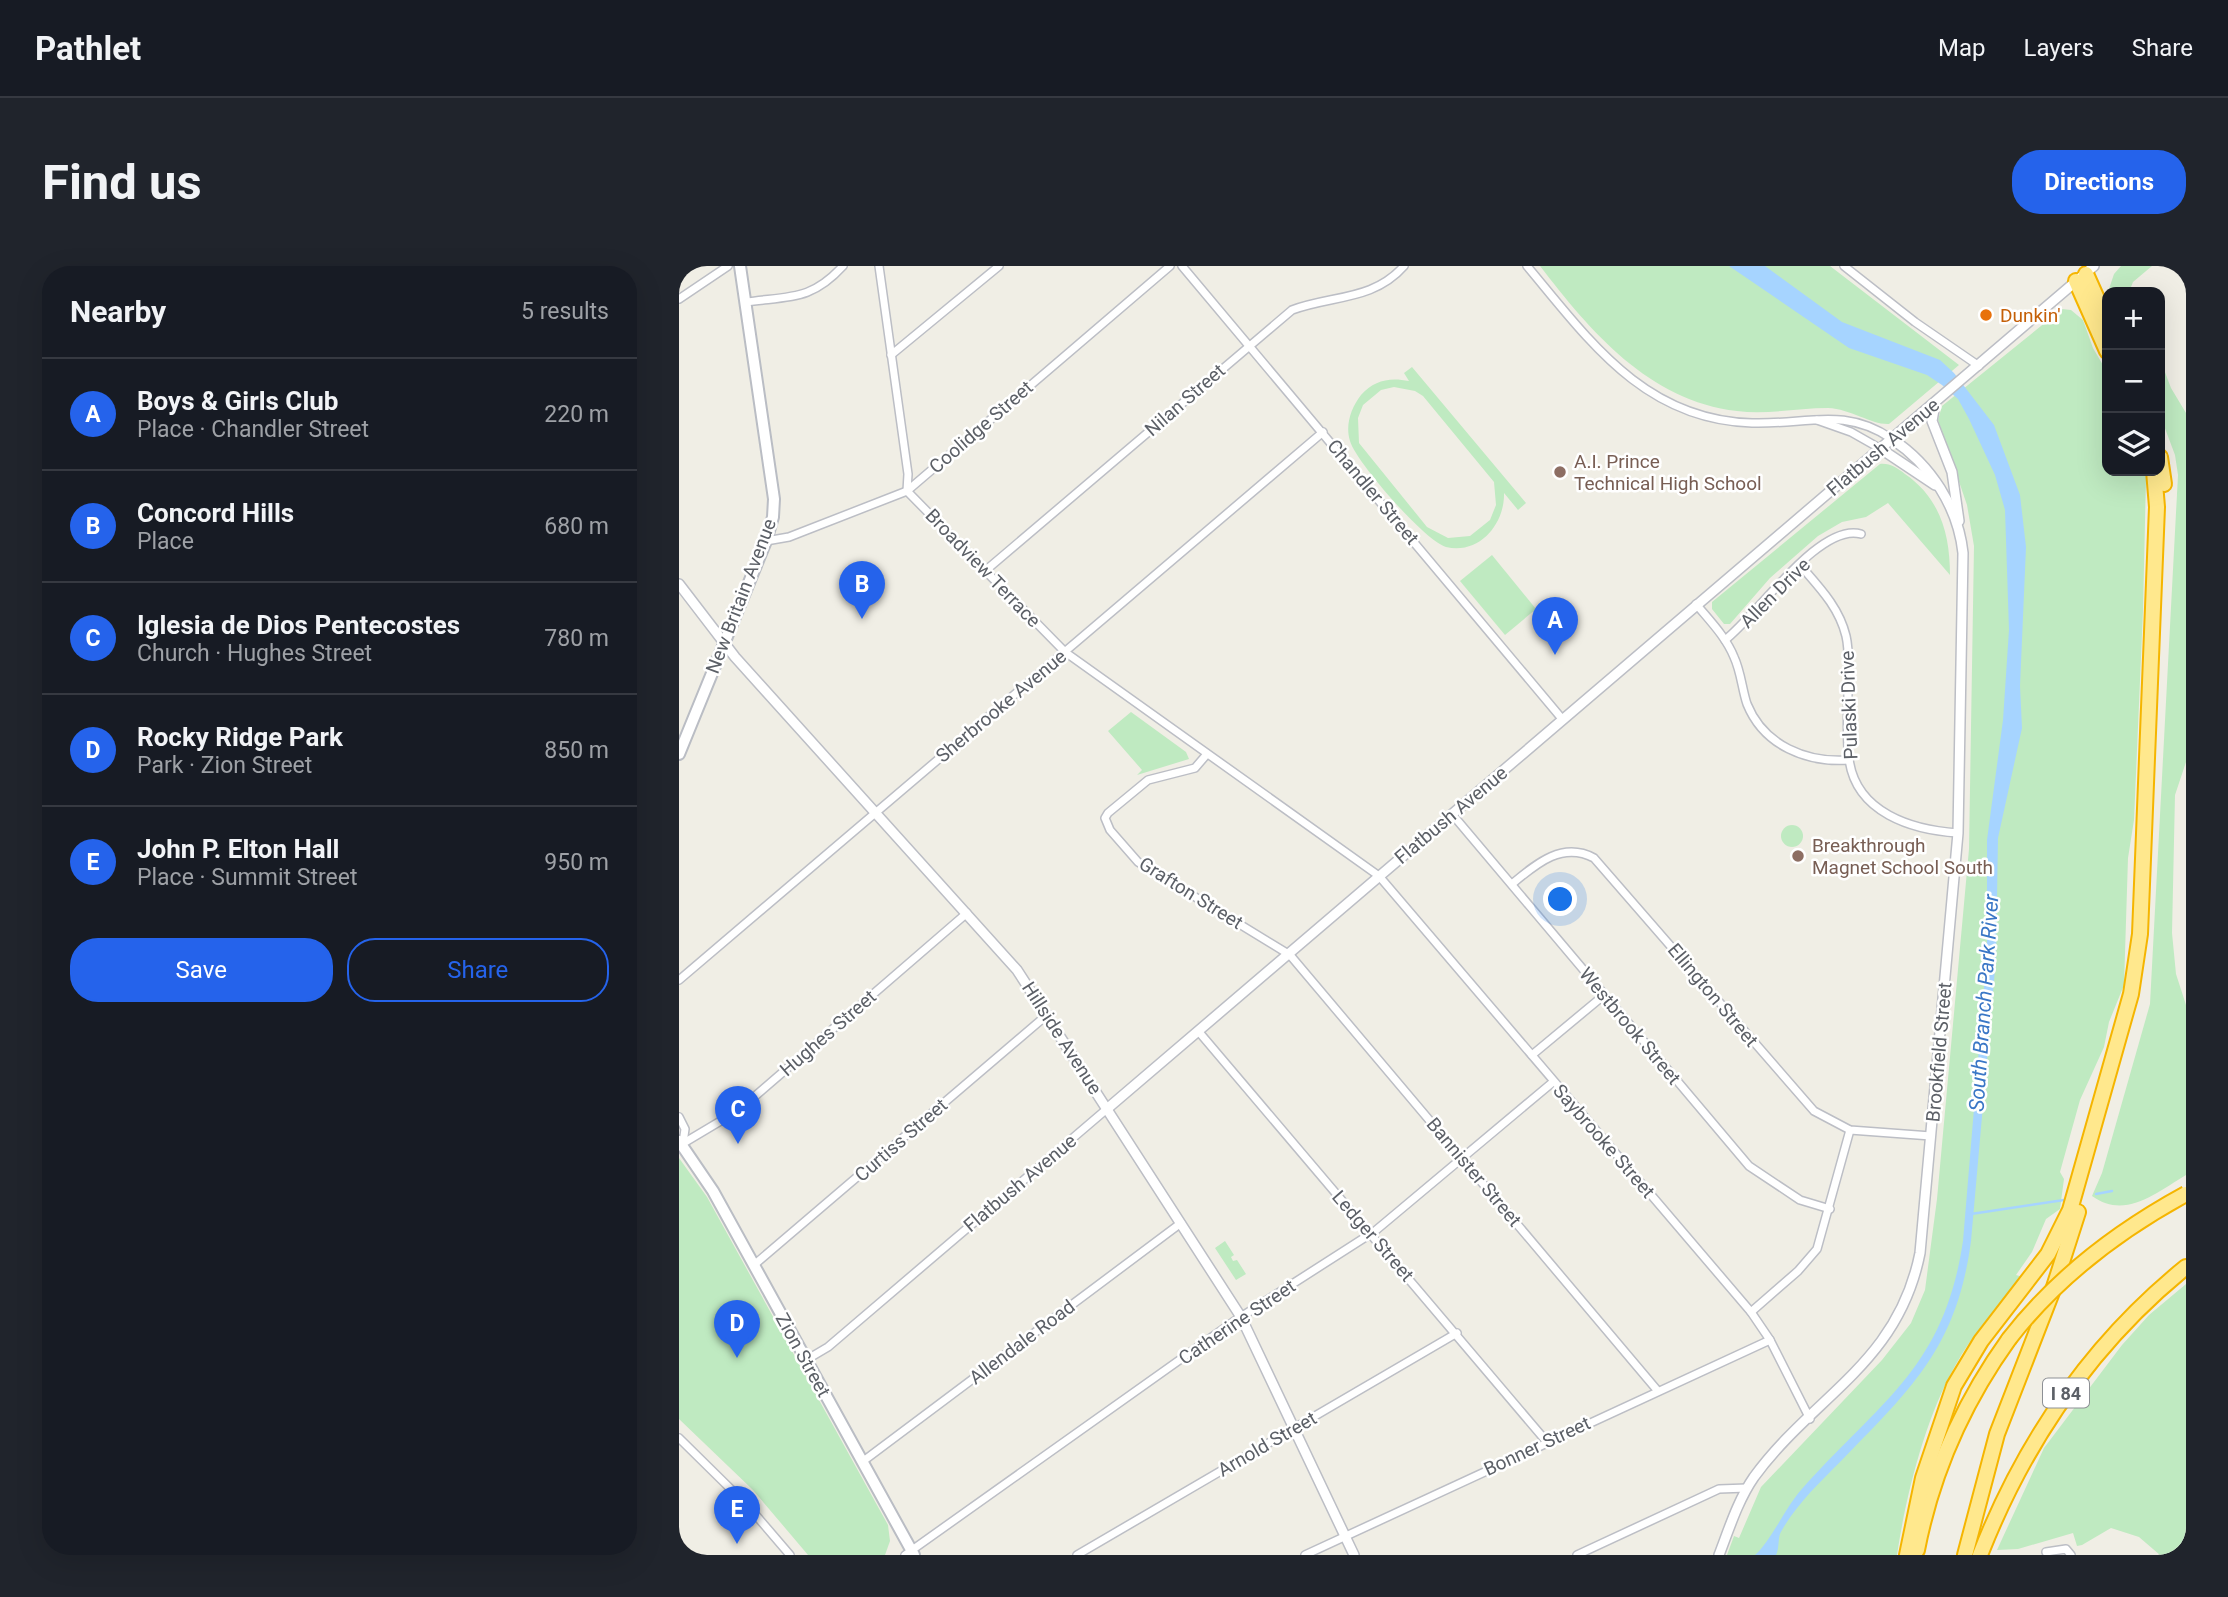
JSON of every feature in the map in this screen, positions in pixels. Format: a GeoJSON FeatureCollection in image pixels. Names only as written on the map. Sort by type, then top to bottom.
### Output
{"type":"FeatureCollection","features":[{"type":"Feature","properties":{"kind":"highway"},"geometry":{"type":"LineString","coordinates":[[2085,274],[2102,310]]}},
{"type":"Feature","properties":{"kind":"highway"},"geometry":{"type":"LineString","coordinates":[[2085,274],[2107,350]]}},
{"type":"Feature","properties":{"kind":"highway"},"geometry":{"type":"LineString","coordinates":[[1907,1555],[1926,1468],[1954,1386],[1976,1348],[2048,1254],[2070,1210],[2131,994],[2140,934],[2157,507],[2154,476]]}},
{"type":"Feature","properties":{"kind":"highway"},"geometry":{"type":"LineString","coordinates":[[1974,1551],[1997,1434],[2074,1226],[2142,982],[2148,927],[2165,504],[2162,476]]}},
{"type":"Feature","properties":{"kind":"highway"},"geometry":{"type":"LineString","coordinates":[[1916,1555],[1933,1484],[1949,1443],[1975,1390],[2009,1339],[2043,1299],[2092,1254],[2129,1227],[2186,1194]]}},
{"type":"Feature","properties":{"kind":"highway","name":"I 84"},"geometry":{"type":"LineString","coordinates":[[1974,1551],[2020,1468],[2064,1397],[2127,1321],[2186,1267]]}},
{"type":"Feature","properties":{"kind":"main road","name":"New Britain Avenue"},"geometry":{"type":"LineString","coordinates":[[679,754],[766,541],[773,517],[774,499],[740,266]]}},
{"type":"Feature","properties":{"kind":"main road","name":"Zion Street"},"geometry":{"type":"LineString","coordinates":[[681,1142],[754,1265],[910,1553]]}},
{"type":"Feature","properties":{"kind":"street"},"geometry":{"type":"LineString","coordinates":[[679,299],[727,266]]}},
{"type":"Feature","properties":{"kind":"street"},"geometry":{"type":"LineString","coordinates":[[746,302],[809,294],[830,280],[843,266]]}},
{"type":"Feature","properties":{"kind":"street"},"geometry":{"type":"LineString","coordinates":[[879,266],[908,474],[907,491]]}},
{"type":"Feature","properties":{"kind":"street"},"geometry":{"type":"LineString","coordinates":[[891,355],[999,266]]}},
{"type":"Feature","properties":{"kind":"street","name":"Coolidge Street"},"geometry":{"type":"LineString","coordinates":[[766,541],[789,537],[907,491],[1170,266]]}},
{"type":"Feature","properties":{"kind":"street","name":"Chandler Street"},"geometry":{"type":"LineString","coordinates":[[1182,266],[1563,720]]}},
{"type":"Feature","properties":{"kind":"street","name":"Nilan Street"},"geometry":{"type":"LineString","coordinates":[[985,571],[1292,310],[1315,301],[1371,291],[1403,266]]}},
{"type":"Feature","properties":{"kind":"street","name":"Brookfield Street"},"geometry":{"type":"LineString","coordinates":[[1527,266],[1597,350],[1639,384],[1668,401],[1725,421],[1755,423],[1854,420],[1892,439],[1922,464],[1959,526],[1964,580],[1958,833],[1920,1253],[1906,1300],[1881,1345],[1761,1469],[1747,1488],[1719,1555]]}},
{"type":"Feature","properties":{"kind":"street"},"geometry":{"type":"LineString","coordinates":[[1844,266],[1896,308],[1979,366]]}},
{"type":"Feature","properties":{"kind":"street","name":"Flatbush Avenue"},"geometry":{"type":"LineString","coordinates":[[806,1360],[828,1346],[1290,955],[1696,604],[1947,394],[2085,274]]}},
{"type":"Feature","properties":{"kind":"street"},"geometry":{"type":"LineString","coordinates":[[1936,403],[1932,421],[1952,472],[1959,526]]}},
{"type":"Feature","properties":{"kind":"street","name":"Brookfield Street"},"geometry":{"type":"LineString","coordinates":[[1817,420],[1851,432],[1938,487]]}},
{"type":"Feature","properties":{"kind":"street","name":"Sherbrooke Avenue"},"geometry":{"type":"LineString","coordinates":[[679,980],[1323,432]]}},
{"type":"Feature","properties":{"kind":"street","name":"Broadview Terrace"},"geometry":{"type":"LineString","coordinates":[[907,491],[1065,652],[1380,876]]}},
{"type":"Feature","properties":{"kind":"street","name":"Allen Drive"},"geometry":{"type":"LineString","coordinates":[[1725,640],[1800,565],[1840,534],[1861,534]]}},
{"type":"Feature","properties":{"kind":"street","name":"Pulaski Drive"},"geometry":{"type":"LineString","coordinates":[[1800,565],[1837,611],[1846,636],[1849,760],[1860,786],[1871,801],[1897,821],[1924,830],[1958,833]]}},
{"type":"Feature","properties":{"kind":"street","name":"Hillside Avenue"},"geometry":{"type":"LineString","coordinates":[[679,584],[724,645],[1002,950],[1048,1014],[1241,1317],[1354,1555]]}},
{"type":"Feature","properties":{"kind":"street"},"geometry":{"type":"LineString","coordinates":[[1696,604],[1725,640],[1739,670],[1747,703],[1762,729],[1792,752],[1812,758],[1849,760]]}},
{"type":"Feature","properties":{"kind":"street","name":"Grafton Street"},"geometry":{"type":"LineString","coordinates":[[1207,754],[1195,768],[1144,782],[1111,809],[1105,818],[1107,825],[1138,862],[1290,955]]}},
{"type":"Feature","properties":{"kind":"street","name":"Westbrook Street"},"geometry":{"type":"LineString","coordinates":[[1452,814],[1749,1166],[1800,1200],[1830,1209]]}},
{"type":"Feature","properties":{"kind":"street","name":"Ellington Street"},"geometry":{"type":"LineString","coordinates":[[1511,884],[1534,866],[1564,851],[1583,852],[1594,858],[1801,1098],[1828,1121],[1850,1130],[1931,1136]]}},
{"type":"Feature","properties":{"kind":"street","name":"Saybrooke Street"},"geometry":{"type":"LineString","coordinates":[[1380,876],[1751,1312],[1770,1339],[1809,1419]]}},
{"type":"Feature","properties":{"kind":"street","name":"Hughes Street"},"geometry":{"type":"LineString","coordinates":[[681,1142],[739,1110],[967,913]]}},
{"type":"Feature","properties":{"kind":"street","name":"Bannister Street"},"geometry":{"type":"LineString","coordinates":[[1290,955],[1657,1390]]}},
{"type":"Feature","properties":{"kind":"street"},"geometry":{"type":"LineString","coordinates":[[1532,1055],[1603,996]]}},
{"type":"Feature","properties":{"kind":"street","name":"Curtiss Street"},"geometry":{"type":"LineString","coordinates":[[754,1265],[1048,1014]]}},
{"type":"Feature","properties":{"kind":"street","name":"Ledger Street"},"geometry":{"type":"LineString","coordinates":[[1199,1032],[1546,1441]]}},
{"type":"Feature","properties":{"kind":"street","name":"Catherine Street"},"geometry":{"type":"LineString","coordinates":[[910,1553],[1241,1317],[1372,1234],[1553,1082]]}},
{"type":"Feature","properties":{"kind":"street","name":"Zion Street"},"geometry":{"type":"LineString","coordinates":[[679,1117],[685,1129],[681,1142]]}},
{"type":"Feature","properties":{"kind":"street"},"geometry":{"type":"LineString","coordinates":[[1751,1312],[1809,1260],[1823,1235],[1850,1130]]}},
{"type":"Feature","properties":{"kind":"street","name":"Allendale Road"},"geometry":{"type":"LineString","coordinates":[[862,1462],[1181,1223]]}},
{"type":"Feature","properties":{"kind":"street","name":"Arnold Street"},"geometry":{"type":"LineString","coordinates":[[1077,1555],[1457,1334]]}},
{"type":"Feature","properties":{"kind":"street","name":"Bonner Street"},"geometry":{"type":"LineString","coordinates":[[1305,1555],[1770,1339]]}},
{"type":"Feature","properties":{"kind":"street"},"geometry":{"type":"LineString","coordinates":[[679,1438],[748,1506],[790,1555]]}},
{"type":"Feature","properties":{"kind":"street"},"geometry":{"type":"LineString","coordinates":[[1577,1555],[1719,1489],[1747,1488]]}},
{"type":"Feature","properties":{"kind":"street"},"geometry":{"type":"LineString","coordinates":[[2046,1552],[2069,1552]]}},
{"type":"Feature","properties":{"kind":"green space"},"geometry":{"type":"Polygon","coordinates":[[[1540,266],[1830,266],[1959,365],[1889,424],[1828,408],[1748,412],[1705,405],[1649,378],[1624,359],[1579,315],[1540,266]]]}},
{"type":"Feature","properties":{"kind":"green space"},"geometry":{"type":"Polygon","coordinates":[[[2121,266],[2152,266],[2133,282],[2131,287],[2110,287],[2114,274],[2121,266]]]}},
{"type":"Feature","properties":{"kind":"green space"},"geometry":{"type":"Polygon","coordinates":[[[2062,309],[2071,310],[2083,320],[2102,363],[2102,476],[2146,476],[2143,611],[2134,820],[2128,858],[2124,985],[2109,1022],[2104,1047],[2080,1100],[2060,1172],[2064,1179],[2060,1209],[2046,1219],[2032,1252],[2016,1275],[2023,1277],[1970,1342],[1944,1387],[1918,1458],[1897,1555],[1727,1555],[1734,1536],[1739,1538],[1761,1487],[1882,1360],[1911,1323],[1925,1290],[1937,1199],[1969,849],[1974,546],[1967,505],[1938,420],[1942,406],[2062,309]]]}},
{"type":"Feature","properties":{"kind":"green space"},"geometry":{"type":"Polygon","coordinates":[[[1412,367],[1526,503],[1518,510],[1504,493],[1500,515],[1495,525],[1480,541],[1470,546],[1446,547],[1423,531],[1377,482],[1350,441],[1350,417],[1361,395],[1371,386],[1383,381],[1409,381],[1404,373],[1412,367]],[[1394,387],[1381,390],[1363,405],[1358,418],[1359,443],[1427,527],[1448,538],[1470,536],[1490,520],[1496,505],[1494,482],[1423,396],[1415,391],[1394,387]]]}},
{"type":"Feature","properties":{"kind":"green space"},"geometry":{"type":"Polygon","coordinates":[[[2165,372],[2186,413],[2186,762],[2175,795],[2172,933],[2176,974],[2186,1005],[2186,1175],[2152,1196],[2128,1205],[2116,1205],[2104,1203],[2092,1196],[2102,1173],[2150,1004],[2178,475],[2175,455],[2165,428],[2165,372]]]}},
{"type":"Feature","properties":{"kind":"green space"},"geometry":{"type":"Polygon","coordinates":[[[1880,464],[1890,465],[1905,474],[1927,494],[1935,506],[1945,531],[1950,575],[1888,503],[1866,517],[1842,522],[1818,536],[1770,578],[1730,624],[1724,624],[1712,609],[1712,602],[1880,464]]]}},
{"type":"Feature","properties":{"kind":"green space"},"geometry":{"type":"Polygon","coordinates":[[[1492,555],[1536,609],[1505,635],[1460,581],[1492,555]]]}},
{"type":"Feature","properties":{"kind":"green space"},"geometry":{"type":"Polygon","coordinates":[[[1131,712],[1186,752],[1189,759],[1137,775],[1142,770],[1108,731],[1131,712]]]}},
{"type":"Feature","properties":{"kind":"green space"},"geometry":{"type":"Polygon","coordinates":[[[1792,825],[1800,828],[1803,836],[1800,844],[1792,847],[1784,844],[1781,836],[1784,828],[1792,825]]]}},
{"type":"Feature","properties":{"kind":"green space"},"geometry":{"type":"Polygon","coordinates":[[[679,1158],[707,1197],[888,1525],[890,1541],[885,1555],[808,1555],[753,1490],[679,1419],[679,1158]]]}},
{"type":"Feature","properties":{"kind":"green space"},"geometry":{"type":"Polygon","coordinates":[[[1225,1241],[1234,1255],[1231,1257],[1233,1261],[1237,1260],[1246,1274],[1236,1280],[1215,1248],[1225,1241]]]}},
{"type":"Feature","properties":{"kind":"green space"},"geometry":{"type":"Polygon","coordinates":[[[2186,1284],[2186,1555],[2160,1555],[2139,1537],[2111,1528],[2077,1546],[2073,1533],[2018,1549],[1997,1550],[2044,1448],[2122,1345],[2149,1315],[2186,1284]]]}},
{"type":"Feature","properties":{"kind":"water","name":"South Branch Park River"},"geometry":{"type":"Polygon","coordinates":[[[1729,266],[1765,266],[1842,322],[1940,360],[1954,373],[1994,425],[2020,495],[2026,547],[2020,686],[2022,728],[1998,838],[1996,958],[1971,1241],[1964,1278],[1955,1310],[1927,1363],[1889,1411],[1795,1511],[1780,1533],[1776,1555],[1755,1555],[1801,1490],[1905,1380],[1924,1353],[1941,1321],[1954,1285],[1963,1241],[1987,952],[1987,840],[2003,720],[2009,630],[2005,510],[1995,475],[1958,399],[1927,375],[1849,348],[1729,266]]]}},
{"type":"Feature","properties":{"kind":"waterway"},"geometry":{"type":"LineString","coordinates":[[2096,1194],[2112,1191]]}},
{"type":"Feature","properties":{"kind":"waterway"},"geometry":{"type":"LineString","coordinates":[[1971,1214],[2064,1200]]}},
{"type":"Feature","properties":{"kind":"place","name":"Dunkin'"},"geometry":{"type":"Point","coordinates":[1986,315]}},
{"type":"Feature","properties":{"kind":"place","name":"A.I. Prince Technical High School"},"geometry":{"type":"Point","coordinates":[1560,472]}},
{"type":"Feature","properties":{"kind":"place","name":"Concord Hills"},"geometry":{"type":"Point","coordinates":[862,619]}},
{"type":"Feature","properties":{"kind":"place","name":"Boys & Girls Club"},"geometry":{"type":"Point","coordinates":[1555,655]}},
{"type":"Feature","properties":{"kind":"place","name":"Breakthrough Magnet School South"},"geometry":{"type":"Point","coordinates":[1798,856]}},
{"type":"Feature","properties":{"kind":"place","name":"Iglesia de Dios Pentecostes"},"geometry":{"type":"Point","coordinates":[738,1144]}},
{"type":"Feature","properties":{"kind":"place","name":"Rocky Ridge Park"},"geometry":{"type":"Point","coordinates":[737,1358]}},
{"type":"Feature","properties":{"kind":"place","name":"John P. Elton Hall"},"geometry":{"type":"Point","coordinates":[737,1544]}}]}
